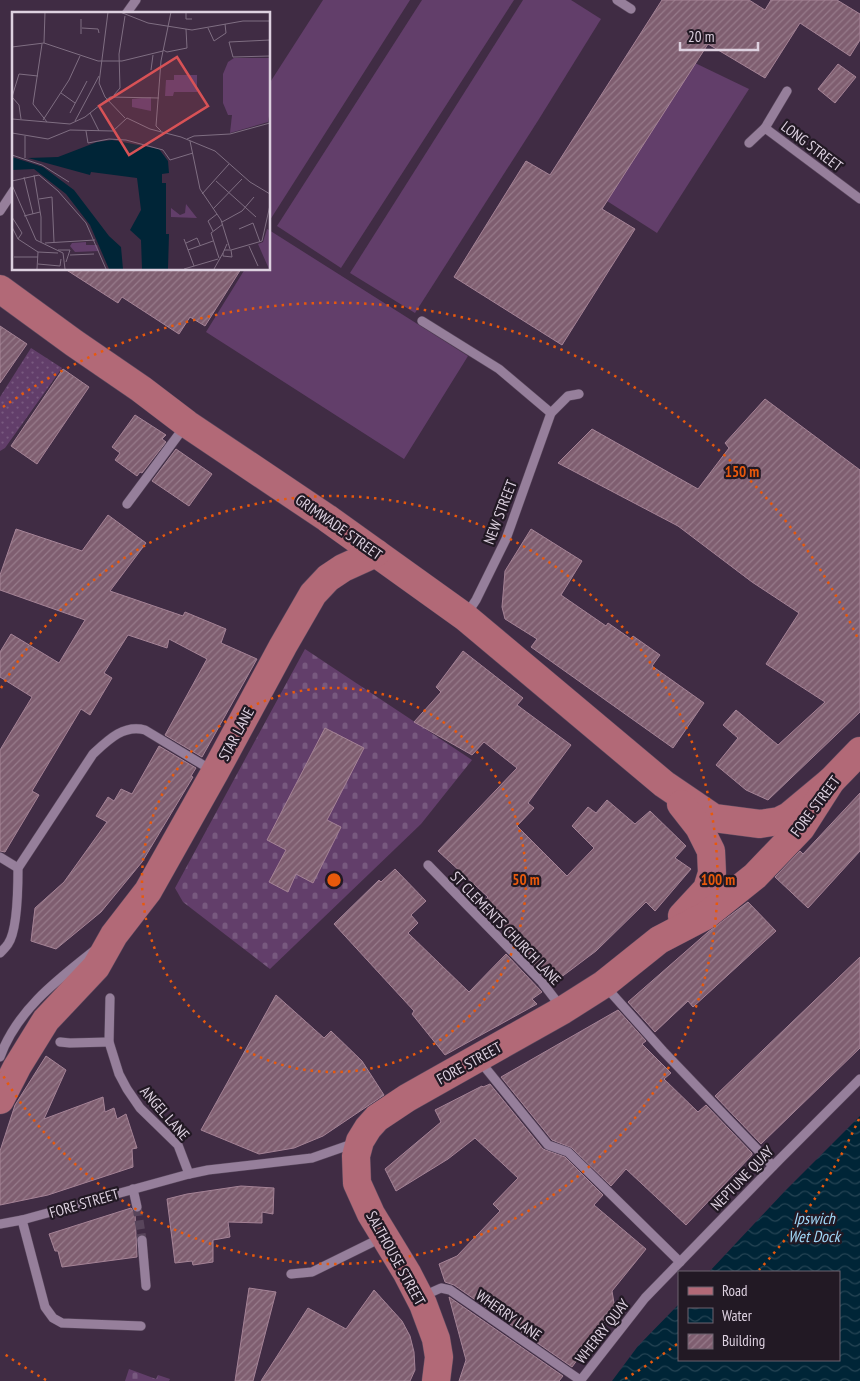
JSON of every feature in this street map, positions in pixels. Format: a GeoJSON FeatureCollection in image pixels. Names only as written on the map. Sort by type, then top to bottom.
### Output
{"type":"FeatureCollection","features":[{"type":"Feature","properties":{"kind":"main road","name":"GRIMWADE STREET"},"geometry":{"type":"LineString","coordinates":[[0,288],[74,343],[142,389],[187,424],[327,518],[466,617],[664,784],[714,818],[760,824],[778,821],[789,816],[831,781]]}},
{"type":"Feature","properties":{"kind":"main road","name":"STAR LANE"},"geometry":{"type":"LineString","coordinates":[[0,1100],[17,1067],[46,1020],[96,967],[114,935],[148,891],[313,594],[328,578],[343,568],[376,553]]}},
{"type":"Feature","properties":{"kind":"main road","name":"FORE STREET"},"geometry":{"type":"LineString","coordinates":[[360,1141],[377,1118],[407,1098],[563,1010],[604,984],[659,940],[705,916],[759,880],[801,828],[831,781],[860,751]]}},
{"type":"Feature","properties":{"kind":"main road","name":"GRIMWADE STREET"},"geometry":{"type":"LineString","coordinates":[[659,940],[707,889],[712,873],[711,851],[699,827],[664,784]]}},
{"type":"Feature","properties":{"kind":"main road","name":"SALTHOUSE STREET"},"geometry":{"type":"LineString","coordinates":[[360,1141],[356,1156],[357,1183],[370,1214],[419,1298],[436,1339],[439,1357],[437,1378]]}},
{"type":"Feature","properties":{"kind":"street"},"geometry":{"type":"LineString","coordinates":[[127,12],[136,0]]}},
{"type":"Feature","properties":{"kind":"street"},"geometry":{"type":"LineString","coordinates":[[617,0],[631,9]]}},
{"type":"Feature","properties":{"kind":"street"},"geometry":{"type":"LineString","coordinates":[[765,128],[787,91]]}},
{"type":"Feature","properties":{"kind":"street","name":"LONG STREET"},"geometry":{"type":"LineString","coordinates":[[749,143],[765,128],[860,199]]}},
{"type":"Feature","properties":{"kind":"street"},"geometry":{"type":"LineString","coordinates":[[0,211],[12,193]]}},
{"type":"Feature","properties":{"kind":"street"},"geometry":{"type":"LineString","coordinates":[[422,321],[499,369],[551,414],[568,396],[579,394]]}},
{"type":"Feature","properties":{"kind":"street","name":"NEW STREET"},"geometry":{"type":"LineString","coordinates":[[466,617],[506,539],[551,414]]}},
{"type":"Feature","properties":{"kind":"street"},"geometry":{"type":"LineString","coordinates":[[128,504],[187,424]]}},
{"type":"Feature","properties":{"kind":"street"},"geometry":{"type":"LineString","coordinates":[[0,953],[8,944],[13,933],[18,889],[18,868],[93,754],[108,740],[128,729],[137,728],[145,730],[215,772]]}},
{"type":"Feature","properties":{"kind":"street"},"geometry":{"type":"LineString","coordinates":[[0,857],[18,868]]}},
{"type":"Feature","properties":{"kind":"street","name":"ST CLEMENTS CHURCH LANE"},"geometry":{"type":"LineString","coordinates":[[428,865],[541,981],[563,1010]]}},
{"type":"Feature","properties":{"kind":"street","name":"STAR LANE"},"geometry":{"type":"LineString","coordinates":[[0,1057],[19,1021],[46,989],[114,935]]}},
{"type":"Feature","properties":{"kind":"street"},"geometry":{"type":"LineString","coordinates":[[604,984],[663,1051],[773,1166]]}},
{"type":"Feature","properties":{"kind":"street","name":"ANGEL LANE"},"geometry":{"type":"LineString","coordinates":[[110,998],[109,1042],[119,1074],[140,1108],[178,1145],[189,1174]]}},
{"type":"Feature","properties":{"kind":"street"},"geometry":{"type":"LineString","coordinates":[[60,1042],[109,1042]]}},
{"type":"Feature","properties":{"kind":"street"},"geometry":{"type":"LineString","coordinates":[[478,1059],[548,1146],[568,1152],[680,1262]]}},
{"type":"Feature","properties":{"kind":"street","name":"NEPTUNE QUAY"},"geometry":{"type":"LineString","coordinates":[[645,1298],[773,1166],[860,1080]]}},
{"type":"Feature","properties":{"kind":"street","name":"FORE STREET"},"geometry":{"type":"LineString","coordinates":[[0,1224],[22,1220],[189,1174],[208,1170],[312,1158],[360,1141]]}},
{"type":"Feature","properties":{"kind":"street"},"geometry":{"type":"LineString","coordinates":[[133,1189],[137,1206]]}},
{"type":"Feature","properties":{"kind":"street"},"geometry":{"type":"LineString","coordinates":[[22,1220],[44,1307],[53,1318],[62,1323],[141,1326]]}},
{"type":"Feature","properties":{"kind":"street"},"geometry":{"type":"LineString","coordinates":[[291,1274],[312,1272],[384,1236]]}},
{"type":"Feature","properties":{"kind":"street"},"geometry":{"type":"LineString","coordinates":[[142,1240],[146,1286]]}},
{"type":"Feature","properties":{"kind":"street","name":"WHERRY LANE"},"geometry":{"type":"LineString","coordinates":[[419,1298],[441,1288],[450,1290],[580,1381]]}},
{"type":"Feature","properties":{"kind":"street","name":"WHERRY QUAY"},"geometry":{"type":"LineString","coordinates":[[580,1381],[645,1298]]}},
{"type":"Feature","properties":{"kind":"green space"},"geometry":{"type":"Polygon","coordinates":[[[323,0],[410,0],[270,220],[270,82],[323,0]]]}},
{"type":"Feature","properties":{"kind":"green space"},"geometry":{"type":"Polygon","coordinates":[[[422,0],[514,0],[341,268],[277,226],[422,0]]]}},
{"type":"Feature","properties":{"kind":"green space"},"geometry":{"type":"Polygon","coordinates":[[[523,0],[571,0],[601,19],[415,313],[350,273],[523,0]]]}},
{"type":"Feature","properties":{"kind":"green space"},"geometry":{"type":"Polygon","coordinates":[[[695,63],[749,89],[657,233],[607,201],[695,63]]]}},
{"type":"Feature","properties":{"kind":"green space"},"geometry":{"type":"Polygon","coordinates":[[[270,231],[468,356],[404,459],[206,332],[244,270],[270,270],[270,231]]]}},
{"type":"Feature","properties":{"kind":"green space"},"geometry":{"type":"Polygon","coordinates":[[[31,348],[62,368],[5,448],[0,451],[0,397],[31,348]]]}},
{"type":"Feature","properties":{"kind":"green space"},"geometry":{"type":"Polygon","coordinates":[[[305,649],[472,760],[421,824],[270,969],[183,902],[175,888],[305,649]]]}},
{"type":"Feature","properties":{"kind":"green space"},"geometry":{"type":"Polygon","coordinates":[[[129,1369],[156,1379],[158,1375],[170,1379],[169,1381],[125,1381],[129,1369]]]}},
{"type":"Feature","properties":{"kind":"water","name":"Ipswich Wet Dock"},"geometry":{"type":"Polygon","coordinates":[[[860,1116],[860,1381],[612,1381],[638,1346],[678,1305],[678,1361],[840,1361],[840,1271],[710,1271],[784,1192],[860,1116]]]}},
{"type":"Feature","properties":{"kind":"building"},"geometry":{"type":"Polygon","coordinates":[[[662,0],[749,0],[765,10],[771,0],[837,0],[860,14],[860,40],[850,56],[800,23],[765,78],[708,44],[602,209],[635,229],[562,345],[454,277],[526,161],[550,175],[662,0]]]}},
{"type":"Feature","properties":{"kind":"building"},"geometry":{"type":"Polygon","coordinates":[[[838,64],[856,77],[835,103],[818,89],[838,64]]]}},
{"type":"Feature","properties":{"kind":"building"},"geometry":{"type":"Polygon","coordinates":[[[67,270],[240,270],[205,326],[190,317],[179,334],[122,297],[118,303],[67,270]]]}},
{"type":"Feature","properties":{"kind":"building"},"geometry":{"type":"Polygon","coordinates":[[[0,326],[27,344],[0,383],[0,326]]]}},
{"type":"Feature","properties":{"kind":"building"},"geometry":{"type":"Polygon","coordinates":[[[63,369],[89,387],[37,464],[11,446],[63,369]]]}},
{"type":"Feature","properties":{"kind":"building"},"geometry":{"type":"Polygon","coordinates":[[[765,399],[860,470],[860,712],[768,800],[746,790],[716,765],[738,738],[723,725],[736,710],[778,745],[825,702],[766,664],[799,613],[752,582],[678,526],[558,463],[592,429],[698,489],[729,448],[725,443],[765,399]]]}},
{"type":"Feature","properties":{"kind":"building"},"geometry":{"type":"Polygon","coordinates":[[[135,415],[166,435],[162,439],[166,442],[142,473],[140,472],[137,476],[115,460],[120,453],[112,447],[135,415]]]}},
{"type":"Feature","properties":{"kind":"building"},"geometry":{"type":"Polygon","coordinates":[[[176,449],[212,474],[189,506],[152,481],[176,449]]]}},
{"type":"Feature","properties":{"kind":"building"},"geometry":{"type":"Polygon","coordinates":[[[108,515],[146,543],[110,591],[183,616],[185,612],[226,629],[221,643],[257,659],[202,757],[165,735],[207,659],[169,639],[167,648],[128,635],[104,673],[112,678],[90,715],[81,709],[32,791],[39,795],[5,852],[0,851],[0,750],[32,697],[0,677],[0,652],[11,634],[59,663],[85,620],[0,590],[0,575],[16,529],[82,551],[108,515]]]}},
{"type":"Feature","properties":{"kind":"building"},"geometry":{"type":"Polygon","coordinates":[[[531,529],[582,561],[561,595],[606,626],[608,623],[631,639],[633,636],[660,655],[652,666],[704,703],[673,748],[531,647],[537,639],[505,619],[502,607],[505,571],[531,529]]]}},
{"type":"Feature","properties":{"kind":"building"},"geometry":{"type":"Polygon","coordinates":[[[463,651],[523,698],[517,705],[571,745],[528,803],[534,808],[517,826],[567,876],[594,848],[572,826],[588,807],[596,813],[607,800],[635,824],[650,811],[686,846],[675,858],[691,869],[655,911],[646,902],[596,951],[552,984],[514,944],[518,941],[482,903],[488,897],[438,851],[517,768],[484,742],[472,755],[414,722],[441,692],[436,687],[463,651]]]}},
{"type":"Feature","properties":{"kind":"building"},"geometry":{"type":"Polygon","coordinates":[[[325,728],[364,748],[327,820],[341,827],[313,883],[296,874],[288,892],[269,882],[286,850],[267,840],[325,728]]]}},
{"type":"Feature","properties":{"kind":"building"},"geometry":{"type":"Polygon","coordinates":[[[159,746],[196,768],[191,776],[193,777],[142,862],[101,912],[56,949],[31,941],[35,908],[64,882],[107,822],[96,816],[108,797],[114,801],[121,789],[132,794],[159,746]]]}},
{"type":"Feature","properties":{"kind":"building"},"geometry":{"type":"Polygon","coordinates":[[[860,793],[860,851],[808,908],[775,877],[800,851],[803,854],[860,793]]]}},
{"type":"Feature","properties":{"kind":"building"},"geometry":{"type":"Polygon","coordinates":[[[395,869],[426,901],[411,915],[418,923],[408,933],[469,992],[506,954],[542,992],[532,999],[537,1004],[445,1055],[412,1014],[414,1011],[334,924],[379,880],[381,882],[395,869]]]}},
{"type":"Feature","properties":{"kind":"building"},"geometry":{"type":"Polygon","coordinates":[[[748,902],[776,931],[693,1007],[688,1001],[655,1032],[628,1002],[708,932],[748,902]]]}},
{"type":"Feature","properties":{"kind":"building"},"geometry":{"type":"Polygon","coordinates":[[[860,957],[860,1048],[761,1144],[715,1096],[860,957]]]}},
{"type":"Feature","properties":{"kind":"building"},"geometry":{"type":"Polygon","coordinates":[[[276,995],[324,1038],[331,1031],[362,1061],[384,1095],[323,1136],[294,1148],[259,1154],[201,1130],[276,995]]]}},
{"type":"Feature","properties":{"kind":"building"},"geometry":{"type":"Polygon","coordinates":[[[618,1010],[646,1041],[642,1044],[671,1073],[664,1079],[698,1112],[706,1105],[752,1153],[686,1225],[626,1169],[611,1186],[572,1148],[552,1140],[501,1077],[618,1010]]]}},
{"type":"Feature","properties":{"kind":"building"},"geometry":{"type":"Polygon","coordinates":[[[46,1056],[66,1070],[44,1119],[103,1097],[105,1112],[114,1108],[117,1119],[126,1114],[137,1148],[132,1149],[133,1167],[48,1195],[0,1205],[0,1151],[15,1105],[46,1056]]]}},
{"type":"Feature","properties":{"kind":"building"},"geometry":{"type":"Polygon","coordinates":[[[490,1084],[543,1149],[565,1157],[603,1195],[594,1205],[646,1249],[612,1291],[615,1309],[572,1367],[454,1285],[445,1282],[439,1264],[457,1256],[500,1211],[493,1204],[518,1178],[475,1138],[448,1159],[396,1191],[385,1169],[441,1122],[435,1110],[482,1086],[490,1084]]]}},
{"type":"Feature","properties":{"kind":"building"},"geometry":{"type":"Polygon","coordinates":[[[241,1186],[274,1188],[273,1214],[262,1212],[262,1223],[228,1222],[230,1237],[213,1240],[213,1262],[193,1265],[192,1261],[175,1263],[167,1199],[241,1186]]]}},
{"type":"Feature","properties":{"kind":"building"},"geometry":{"type":"Polygon","coordinates":[[[131,1208],[135,1213],[137,1257],[62,1267],[58,1251],[55,1251],[49,1234],[131,1208]]]}},
{"type":"Feature","properties":{"kind":"building"},"geometry":{"type":"Polygon","coordinates":[[[249,1288],[276,1292],[253,1381],[235,1381],[249,1288]]]}},
{"type":"Feature","properties":{"kind":"building"},"geometry":{"type":"Polygon","coordinates":[[[374,1290],[402,1321],[410,1336],[414,1352],[415,1370],[410,1381],[261,1381],[308,1308],[346,1329],[374,1290]]]}},
{"type":"Feature","properties":{"kind":"building"},"geometry":{"type":"Polygon","coordinates":[[[449,1297],[563,1376],[559,1381],[459,1381],[466,1360],[449,1297]]]}},
{"type":"Feature","properties":{"kind":"tunnel"},"geometry":{"type":"LineString","coordinates":[[137,1207],[142,1240]]}}]}
